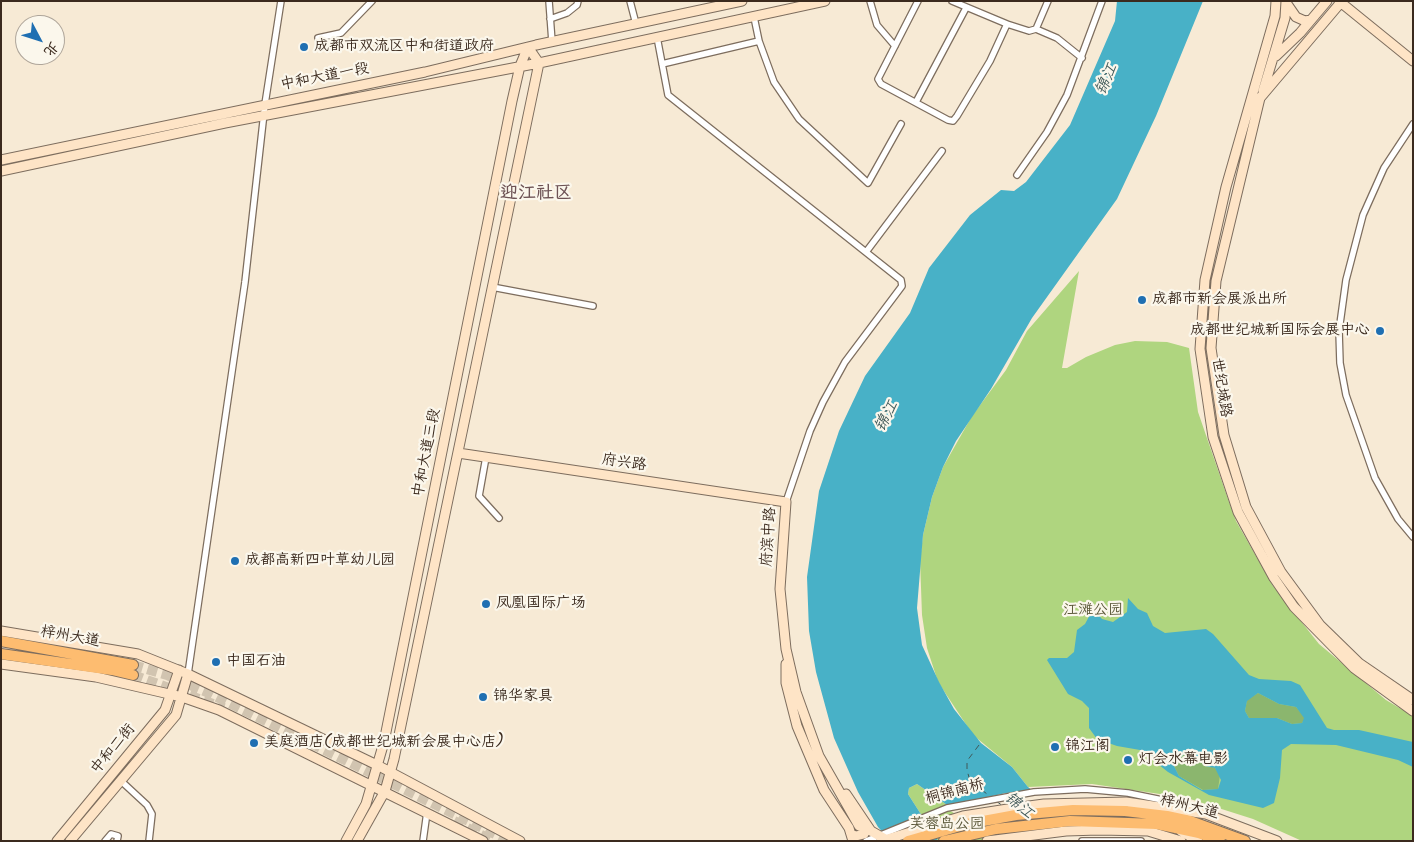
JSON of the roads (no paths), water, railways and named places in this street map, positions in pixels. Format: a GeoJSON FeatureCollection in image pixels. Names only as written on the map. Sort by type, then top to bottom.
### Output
{"type":"FeatureCollection","features":[{"type":"Feature","properties":{"kind":"highway","name":"梓州大道"},"geometry":{"type":"LineString","coordinates":[[1,641],[133,670],[112,670],[1,654]]}},
{"type":"Feature","properties":{"kind":"highway"},"geometry":{"type":"LineString","coordinates":[[908,841],[967,824],[1016,815],[1074,810],[1124,821]]}},
{"type":"Feature","properties":{"kind":"highway"},"geometry":{"type":"LineString","coordinates":[[944,841],[996,829],[1049,821],[1124,821]]}},
{"type":"Feature","properties":{"kind":"highway","name":"梓州大道"},"geometry":{"type":"LineString","coordinates":[[1124,821],[1172,826],[1220,841]]}},
{"type":"Feature","properties":{"kind":"highway","name":"梓州大道"},"geometry":{"type":"LineString","coordinates":[[1124,821],[1190,821],[1245,841]]}},
{"type":"Feature","properties":{"kind":"main road","name":"中和大道一段"},"geometry":{"type":"LineString","coordinates":[[1,160],[425,72],[552,42],[742,1]]}},
{"type":"Feature","properties":{"kind":"main road","name":"中和大道一段"},"geometry":{"type":"LineString","coordinates":[[1,171],[264,116],[520,66],[825,1]]}},
{"type":"Feature","properties":{"kind":"main road","name":"世纪城路"},"geometry":{"type":"LineString","coordinates":[[1276,1],[1275,16],[1226,187],[1205,280],[1200,349],[1213,437],[1238,512],[1274,578],[1294,607],[1354,668],[1413,711]]}},
{"type":"Feature","properties":{"kind":"main road"},"geometry":{"type":"LineString","coordinates":[[1286,1],[1289,10],[1296,17],[1305,21],[1311,20]]}},
{"type":"Feature","properties":{"kind":"main road"},"geometry":{"type":"LineString","coordinates":[[1260,98],[1275,57],[1285,18],[1286,1]]}},
{"type":"Feature","properties":{"kind":"main road"},"geometry":{"type":"LineString","coordinates":[[1261,67],[1275,57],[1327,1]]}},
{"type":"Feature","properties":{"kind":"main road","name":"世纪城路"},"geometry":{"type":"LineString","coordinates":[[1340,2],[1260,98],[1216,281],[1211,348],[1224,435],[1246,507],[1281,572],[1301,602],[1320,625],[1359,663],[1413,700]]}},
{"type":"Feature","properties":{"kind":"main road"},"geometry":{"type":"LineString","coordinates":[[1340,2],[1413,61]]}},
{"type":"Feature","properties":{"kind":"main road"},"geometry":{"type":"LineString","coordinates":[[357,841],[385,791],[390,772],[539,62],[528,48]]}},
{"type":"Feature","properties":{"kind":"main road","name":"中和大道三段"},"geometry":{"type":"LineString","coordinates":[[346,841],[366,804],[379,766],[520,66],[528,48]]}},
{"type":"Feature","properties":{"kind":"main road","name":"府兴路"},"geometry":{"type":"LineString","coordinates":[[458,453],[786,502]]}},
{"type":"Feature","properties":{"kind":"main road","name":"府滨中路"},"geometry":{"type":"LineString","coordinates":[[786,502],[780,589],[786,649],[796,692],[819,756],[847,809],[863,825],[883,838]]}},
{"type":"Feature","properties":{"kind":"main road"},"geometry":{"type":"LineString","coordinates":[[1,631],[138,654],[179,670],[379,766],[520,841]]}},
{"type":"Feature","properties":{"kind":"main road"},"geometry":{"type":"LineString","coordinates":[[786,649],[786,683],[797,726],[824,790],[853,838],[864,834],[863,825]]}},
{"type":"Feature","properties":{"kind":"main road"},"geometry":{"type":"LineString","coordinates":[[1,664],[96,677],[182,697],[219,710],[483,841]]}},
{"type":"Feature","properties":{"kind":"main road","name":"中和二街"},"geometry":{"type":"LineString","coordinates":[[57,841],[165,710],[179,670]]}},
{"type":"Feature","properties":{"kind":"main road","name":"中和二街"},"geometry":{"type":"LineString","coordinates":[[70,841],[176,715],[188,674]]}},
{"type":"Feature","properties":{"kind":"main road","name":"桐锦南桥"},"geometry":{"type":"LineString","coordinates":[[883,838],[964,816],[1044,804],[1124,821]]}},
{"type":"Feature","properties":{"kind":"main road"},"geometry":{"type":"LineString","coordinates":[[987,841],[1066,831],[1124,821],[1206,814],[1277,841]]}},
{"type":"Feature","properties":{"kind":"main road"},"geometry":{"type":"LineString","coordinates":[[1124,821],[1181,841]]}},
{"type":"Feature","properties":{"kind":"main road"},"geometry":{"type":"LineString","coordinates":[[1172,826],[1198,841]]}},
{"type":"Feature","properties":{"kind":"street"},"geometry":{"type":"LineString","coordinates":[[188,674],[245,282],[264,116],[281,1]]}},
{"type":"Feature","properties":{"kind":"street"},"geometry":{"type":"LineString","coordinates":[[318,38],[341,33],[372,1]]}},
{"type":"Feature","properties":{"kind":"street"},"geometry":{"type":"LineString","coordinates":[[549,1],[552,42]]}},
{"type":"Feature","properties":{"kind":"street"},"geometry":{"type":"LineString","coordinates":[[550,19],[567,13],[577,6],[578,1]]}},
{"type":"Feature","properties":{"kind":"street"},"geometry":{"type":"LineString","coordinates":[[630,1],[636,24]]}},
{"type":"Feature","properties":{"kind":"street"},"geometry":{"type":"LineString","coordinates":[[870,1],[877,25],[895,46]]}},
{"type":"Feature","properties":{"kind":"street"},"geometry":{"type":"LineString","coordinates":[[918,1],[878,79],[881,84],[948,120],[953,121],[990,61],[1008,24]]}},
{"type":"Feature","properties":{"kind":"street"},"geometry":{"type":"LineString","coordinates":[[952,1],[1008,24],[1029,31],[1036,29],[1057,38],[1082,58]]}},
{"type":"Feature","properties":{"kind":"street"},"geometry":{"type":"LineString","coordinates":[[1036,29],[1048,1]]}},
{"type":"Feature","properties":{"kind":"street"},"geometry":{"type":"LineString","coordinates":[[1017,175],[1051,125],[1067,95],[1102,1]]}},
{"type":"Feature","properties":{"kind":"street"},"geometry":{"type":"LineString","coordinates":[[916,102],[966,8]]}},
{"type":"Feature","properties":{"kind":"street"},"geometry":{"type":"LineString","coordinates":[[754,16],[758,41],[774,82],[799,119],[868,183],[901,124]]}},
{"type":"Feature","properties":{"kind":"street"},"geometry":{"type":"LineString","coordinates":[[657,37],[668,95],[866,252],[942,151]]}},
{"type":"Feature","properties":{"kind":"street"},"geometry":{"type":"LineString","coordinates":[[662,64],[758,41]]}},
{"type":"Feature","properties":{"kind":"street"},"geometry":{"type":"LineString","coordinates":[[1413,124],[1384,168],[1363,215],[1346,280],[1339,331],[1340,363],[1346,395],[1375,478],[1398,519],[1413,537]]}},
{"type":"Feature","properties":{"kind":"street","name":"府滨中路"},"geometry":{"type":"LineString","coordinates":[[786,502],[810,431],[823,402],[845,362],[902,286],[898,277],[866,252]]}},
{"type":"Feature","properties":{"kind":"street"},"geometry":{"type":"LineString","coordinates":[[492,287],[593,306]]}},
{"type":"Feature","properties":{"kind":"street"},"geometry":{"type":"LineString","coordinates":[[486,457],[479,496],[499,518]]}},
{"type":"Feature","properties":{"kind":"street"},"geometry":{"type":"LineString","coordinates":[[120,780],[147,805],[152,814],[149,841]]}},
{"type":"Feature","properties":{"kind":"street","name":"桐锦南桥"},"geometry":{"type":"LineString","coordinates":[[883,838],[932,813],[982,800],[1034,792],[1085,789],[1128,793],[1182,804],[1206,814]]}},
{"type":"Feature","properties":{"kind":"street"},"geometry":{"type":"LineString","coordinates":[[423,841],[427,812]]}},
{"type":"Feature","properties":{"kind":"street"},"geometry":{"type":"LineString","coordinates":[[1082,841],[1124,821],[1141,841]]}},
{"type":"Feature","properties":{"kind":"street"},"geometry":{"type":"LineString","coordinates":[[105,841],[111,834],[118,836],[117,841]]}},
{"type":"Feature","properties":{"kind":"street"},"geometry":{"type":"LineString","coordinates":[[866,841],[883,838]]}},
{"type":"Feature","properties":{"kind":"water","name":"锦江"},"geometry":{"type":"Polygon","coordinates":[[[1117,1],[1203,1],[1156,116],[1117,199],[1032,318],[991,389],[956,441],[943,467],[932,497],[923,535],[917,608],[922,645],[954,709],[981,743],[1012,767],[1028,787],[1076,824],[963,816],[917,784],[909,788],[908,794],[938,841],[891,841],[878,827],[858,792],[834,738],[816,672],[809,631],[807,577],[819,491],[839,431],[865,376],[910,313],[929,268],[970,215],[1001,190],[1014,191],[1026,182],[1070,125],[1115,21],[1117,1]]]}},
{"type":"Feature","properties":{"kind":"water"},"geometry":{"type":"Polygon","coordinates":[[[1128,598],[1138,609],[1147,613],[1153,626],[1165,633],[1206,629],[1213,634],[1249,675],[1259,679],[1291,681],[1300,685],[1327,728],[1334,730],[1359,730],[1413,742],[1413,767],[1398,760],[1336,745],[1291,744],[1282,750],[1280,778],[1274,803],[1263,808],[1209,795],[1168,772],[1140,750],[1117,746],[1097,739],[1089,728],[1089,708],[1082,701],[1068,694],[1047,660],[1049,658],[1067,658],[1074,652],[1077,630],[1085,624],[1092,611],[1095,611],[1102,619],[1113,622],[1127,612],[1128,598]],[[1258,693],[1247,701],[1245,711],[1249,718],[1277,718],[1292,724],[1302,723],[1304,718],[1296,707],[1279,704],[1258,693]],[[1188,751],[1176,761],[1174,766],[1179,776],[1202,790],[1218,789],[1221,780],[1215,768],[1205,766],[1188,751]]]}},
{"type":"Feature","properties":{"kind":"tunnel"},"geometry":{"type":"LineString","coordinates":[[133,665],[167,675],[211,694],[509,841]]}},
{"type":"Feature","properties":{"kind":"tunnel"},"geometry":{"type":"LineString","coordinates":[[133,675],[224,708]]}},
{"type":"Feature","properties":{"kind":"tunnel"},"geometry":{"type":"LineString","coordinates":[[454,821],[493,841]]}},
{"type":"Feature","properties":{"kind":"place","name":"成都市双流区中和街道政府"},"geometry":{"type":"Point","coordinates":[304,47]}},
{"type":"Feature","properties":{"kind":"place","name":"成都市新会展派出所"},"geometry":{"type":"Point","coordinates":[1142,300]}},
{"type":"Feature","properties":{"kind":"place","name":"成都世纪城新国际会展中心"},"geometry":{"type":"Point","coordinates":[1380,331]}},
{"type":"Feature","properties":{"kind":"place","name":"成都高新四叶草幼儿园"},"geometry":{"type":"Point","coordinates":[235,561]}},
{"type":"Feature","properties":{"kind":"place","name":"凤凰国际广场"},"geometry":{"type":"Point","coordinates":[486,604]}},
{"type":"Feature","properties":{"kind":"place","name":"中国石油"},"geometry":{"type":"Point","coordinates":[216,662]}},
{"type":"Feature","properties":{"kind":"place","name":"锦华家具"},"geometry":{"type":"Point","coordinates":[483,697]}},
{"type":"Feature","properties":{"kind":"place","name":"美庭酒店(成都世纪城新会展中心店)"},"geometry":{"type":"Point","coordinates":[254,743]}},
{"type":"Feature","properties":{"kind":"place","name":"锦江阁"},"geometry":{"type":"Point","coordinates":[1055,747]}},
{"type":"Feature","properties":{"kind":"place","name":"灯会水幕电影"},"geometry":{"type":"Point","coordinates":[1128,760]}},
{"type":"Feature","properties":{"kind":"district","name":"迎江社区"},"geometry":{"type":"Point","coordinates":[536,195]}},
{"type":"Feature","properties":{"kind":"park label","name":"江滩公园"},"geometry":{"type":"Point","coordinates":[1093,611]}},
{"type":"Feature","properties":{"kind":"park label","name":"芙蓉岛公园"},"geometry":{"type":"Point","coordinates":[947,825]}}]}
